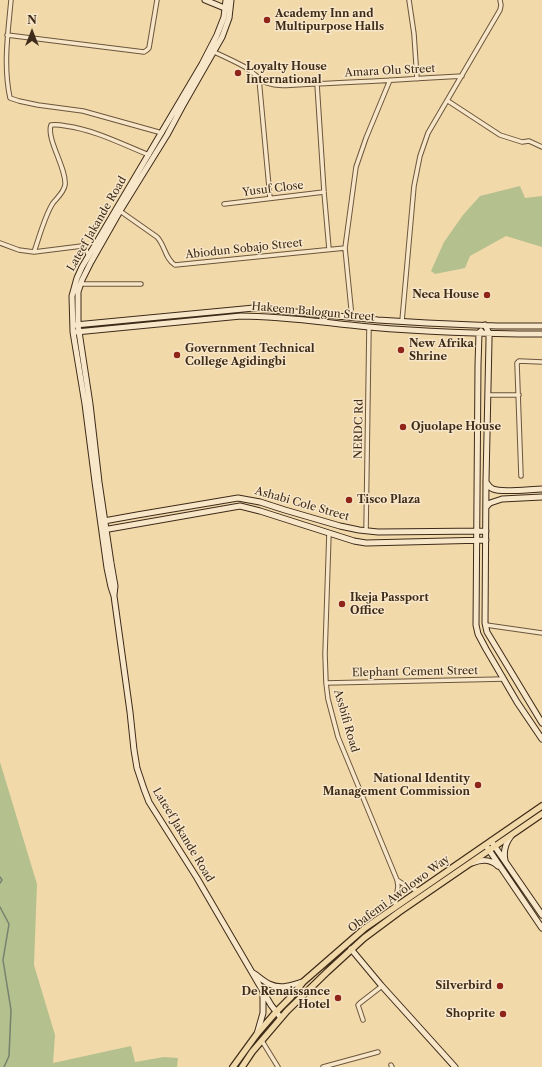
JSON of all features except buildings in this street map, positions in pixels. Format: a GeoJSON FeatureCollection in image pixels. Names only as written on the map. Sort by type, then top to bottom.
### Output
{"type":"FeatureCollection","features":[{"type":"Feature","properties":{"kind":"main road","name":"Obafemi Awolowo Way"},"geometry":{"type":"LineString","coordinates":[[492,844],[542,806]]}},
{"type":"Feature","properties":{"kind":"main road","name":"Obafemi Awolowo Way"},"geometry":{"type":"LineString","coordinates":[[233,1067],[257,1034],[303,982],[365,928],[487,847],[512,834],[542,814]]}},
{"type":"Feature","properties":{"kind":"main road","name":"Obafemi Awolowo Way"},"geometry":{"type":"LineString","coordinates":[[242,1067],[252,1052],[281,1018],[351,949],[393,916],[468,865],[487,847]]}},
{"type":"Feature","properties":{"kind":"street"},"geometry":{"type":"LineString","coordinates":[[11,0],[6,51],[6,70],[10,98],[38,105],[83,111],[162,133]]}},
{"type":"Feature","properties":{"kind":"street"},"geometry":{"type":"LineString","coordinates":[[7,35],[144,52],[149,48],[157,0]]}},
{"type":"Feature","properties":{"kind":"street"},"geometry":{"type":"LineString","coordinates":[[205,0],[227,9]]}},
{"type":"Feature","properties":{"kind":"street","name":"Lateef Jakande Road"},"geometry":{"type":"LineString","coordinates":[[226,0],[227,9]]}},
{"type":"Feature","properties":{"kind":"street","name":"Lateef Jakande Road"},"geometry":{"type":"LineString","coordinates":[[75,325],[80,284],[120,211],[168,135],[212,50],[231,0]]}},
{"type":"Feature","properties":{"kind":"street"},"geometry":{"type":"LineString","coordinates":[[409,0],[414,34],[417,79]]}},
{"type":"Feature","properties":{"kind":"street"},"geometry":{"type":"LineString","coordinates":[[402,321],[414,186],[420,156],[428,134],[500,10],[500,0]]}},
{"type":"Feature","properties":{"kind":"street","name":"Lateef Jakande Road"},"geometry":{"type":"LineString","coordinates":[[212,50],[202,64],[89,256],[77,278],[72,296],[76,332],[90,404],[111,587],[114,596],[126,678],[137,768],[149,802],[197,878],[263,992],[281,1018]]}},
{"type":"Feature","properties":{"kind":"street","name":"Amara Olu Street"},"geometry":{"type":"LineString","coordinates":[[212,50],[246,68],[259,79],[279,86],[462,76]]}},
{"type":"Feature","properties":{"kind":"street"},"geometry":{"type":"LineString","coordinates":[[259,79],[270,198]]}},
{"type":"Feature","properties":{"kind":"street","name":"Hakeem Balogun Street"},"geometry":{"type":"LineString","coordinates":[[352,318],[345,248],[356,167],[366,138],[390,80]]}},
{"type":"Feature","properties":{"kind":"street"},"geometry":{"type":"LineString","coordinates":[[317,84],[329,249]]}},
{"type":"Feature","properties":{"kind":"street"},"geometry":{"type":"LineString","coordinates":[[448,101],[500,135],[522,142],[529,142],[542,147]]}},
{"type":"Feature","properties":{"kind":"street"},"geometry":{"type":"LineString","coordinates":[[34,252],[52,205],[63,191],[65,184],[63,172],[50,133],[51,125],[76,127],[94,132],[149,155]]}},
{"type":"Feature","properties":{"kind":"street","name":"Yusuf Close"},"geometry":{"type":"LineString","coordinates":[[224,204],[324,192]]}},
{"type":"Feature","properties":{"kind":"street","name":"Abiodun Sobajo Street"},"geometry":{"type":"LineString","coordinates":[[120,211],[157,237],[161,241],[168,258],[175,265],[345,248]]}},
{"type":"Feature","properties":{"kind":"street"},"geometry":{"type":"LineString","coordinates":[[0,243],[19,250],[34,252],[80,246],[85,248],[89,256]]}},
{"type":"Feature","properties":{"kind":"street"},"geometry":{"type":"LineString","coordinates":[[80,284],[141,284]]}},
{"type":"Feature","properties":{"kind":"street","name":"Hakeem Balogun Street"},"geometry":{"type":"LineString","coordinates":[[75,325],[254,308],[352,318],[486,325],[542,326]]}},
{"type":"Feature","properties":{"kind":"street"},"geometry":{"type":"LineString","coordinates":[[310,321],[311,313]]}},
{"type":"Feature","properties":{"kind":"street","name":"Hakeem Balogun Street"},"geometry":{"type":"LineString","coordinates":[[76,332],[241,316],[296,319],[424,331],[542,334]]}},
{"type":"Feature","properties":{"kind":"street"},"geometry":{"type":"LineString","coordinates":[[148,318],[149,325]]}},
{"type":"Feature","properties":{"kind":"street"},"geometry":{"type":"LineString","coordinates":[[542,723],[487,632],[486,625],[486,481],[489,365],[489,333],[486,325],[479,333],[476,625],[478,634],[517,702],[542,740]]}},
{"type":"Feature","properties":{"kind":"street","name":"NERDC Rd"},"geometry":{"type":"LineString","coordinates":[[366,531],[369,327]]}},
{"type":"Feature","properties":{"kind":"street"},"geometry":{"type":"LineString","coordinates":[[522,476],[517,363],[519,361],[542,362]]}},
{"type":"Feature","properties":{"kind":"street"},"geometry":{"type":"LineString","coordinates":[[478,365],[489,365]]}},
{"type":"Feature","properties":{"kind":"street"},"geometry":{"type":"LineString","coordinates":[[488,395],[519,394]]}},
{"type":"Feature","properties":{"kind":"street"},"geometry":{"type":"LineString","coordinates":[[486,481],[493,490],[542,489]]}},
{"type":"Feature","properties":{"kind":"street"},"geometry":{"type":"LineString","coordinates":[[486,507],[490,503],[502,499],[542,497]]}},
{"type":"Feature","properties":{"kind":"street","name":"Ashabi Cole Street"},"geometry":{"type":"LineString","coordinates":[[103,522],[238,498],[260,502],[340,526],[366,531],[486,531]]}},
{"type":"Feature","properties":{"kind":"street","name":"Ashabi Cole Street"},"geometry":{"type":"LineString","coordinates":[[104,530],[240,506],[354,541],[366,543],[486,540]]}},
{"type":"Feature","properties":{"kind":"street"},"geometry":{"type":"LineString","coordinates":[[132,516],[133,524]]}},
{"type":"Feature","properties":{"kind":"street"},"geometry":{"type":"LineString","coordinates":[[446,532],[446,541]]}},
{"type":"Feature","properties":{"kind":"street","name":"Assbifi Road"},"geometry":{"type":"LineString","coordinates":[[329,533],[325,654],[328,699],[338,737],[397,880]]}},
{"type":"Feature","properties":{"kind":"street"},"geometry":{"type":"LineString","coordinates":[[486,625],[542,633]]}},
{"type":"Feature","properties":{"kind":"street","name":"Elephant Cement Street"},"geometry":{"type":"LineString","coordinates":[[326,683],[504,678]]}},
{"type":"Feature","properties":{"kind":"street"},"geometry":{"type":"LineString","coordinates":[[506,863],[504,855],[505,848],[512,834]]}},
{"type":"Feature","properties":{"kind":"street"},"geometry":{"type":"LineString","coordinates":[[492,844],[542,914]]}},
{"type":"Feature","properties":{"kind":"street"},"geometry":{"type":"LineString","coordinates":[[487,847],[542,928]]}},
{"type":"Feature","properties":{"kind":"street"},"geometry":{"type":"LineString","coordinates":[[468,865],[487,860],[497,865],[503,871]]}},
{"type":"Feature","properties":{"kind":"street"},"geometry":{"type":"LineString","coordinates":[[397,880],[408,887],[420,891]]}},
{"type":"Feature","properties":{"kind":"street"},"geometry":{"type":"LineString","coordinates":[[394,908],[398,886],[397,880]]}},
{"type":"Feature","properties":{"kind":"street"},"geometry":{"type":"LineString","coordinates":[[351,949],[382,986],[455,1067]]}},
{"type":"Feature","properties":{"kind":"street"},"geometry":{"type":"LineString","coordinates":[[252,973],[268,983],[278,986],[287,987],[303,982]]}},
{"type":"Feature","properties":{"kind":"street"},"geometry":{"type":"LineString","coordinates":[[362,1020],[358,1005],[382,986]]}},
{"type":"Feature","properties":{"kind":"street"},"geometry":{"type":"LineString","coordinates":[[257,1034],[263,1013],[263,992]]}},
{"type":"Feature","properties":{"kind":"street"},"geometry":{"type":"LineString","coordinates":[[262,1041],[278,1067]]}},
{"type":"Feature","properties":{"kind":"street"},"geometry":{"type":"LineString","coordinates":[[323,1067],[378,1052]]}},
{"type":"Feature","properties":{"kind":"green space"},"geometry":{"type":"Polygon","coordinates":[[[520,186],[525,198],[542,196],[542,247],[506,236],[470,256],[465,268],[435,274],[431,271],[444,242],[463,215],[480,196],[520,186]]]}},
{"type":"Feature","properties":{"kind":"green space"},"geometry":{"type":"Polygon","coordinates":[[[0,762],[37,884],[34,965],[55,1035],[53,1063],[131,1046],[135,1062],[164,1057],[178,1058],[177,1067],[0,1067],[0,762]]]}},
{"type":"Feature","properties":{"kind":"waterway"},"geometry":{"type":"LineString","coordinates":[[0,877],[2,880],[0,883]]}},
{"type":"Feature","properties":{"kind":"waterway"},"geometry":{"type":"LineString","coordinates":[[0,907],[9,924],[3,960],[11,1010],[9,1056],[4,1067]]}},
{"type":"Feature","properties":{"kind":"place","name":"Academy Inn and Multipurpose Halls"},"geometry":{"type":"Point","coordinates":[267,20]}},
{"type":"Feature","properties":{"kind":"place","name":"Loyalty House International"},"geometry":{"type":"Point","coordinates":[238,73]}},
{"type":"Feature","properties":{"kind":"place","name":"Neca House"},"geometry":{"type":"Point","coordinates":[487,295]}},
{"type":"Feature","properties":{"kind":"place","name":"New Afrika Shrine"},"geometry":{"type":"Point","coordinates":[401,350]}},
{"type":"Feature","properties":{"kind":"place","name":"Government Technical College Agidingbi"},"geometry":{"type":"Point","coordinates":[177,355]}},
{"type":"Feature","properties":{"kind":"place","name":"Ojuolape House"},"geometry":{"type":"Point","coordinates":[403,427]}},
{"type":"Feature","properties":{"kind":"place","name":"Tisco Plaza"},"geometry":{"type":"Point","coordinates":[349,500]}},
{"type":"Feature","properties":{"kind":"place","name":"Ikeja Passport Office"},"geometry":{"type":"Point","coordinates":[342,604]}},
{"type":"Feature","properties":{"kind":"place","name":"National Identity Management Commission"},"geometry":{"type":"Point","coordinates":[478,785]}},
{"type":"Feature","properties":{"kind":"place","name":"Silverbird"},"geometry":{"type":"Point","coordinates":[500,986]}},
{"type":"Feature","properties":{"kind":"place","name":"De Renaissance Hotel"},"geometry":{"type":"Point","coordinates":[338,998]}},
{"type":"Feature","properties":{"kind":"place","name":"Shoprite"},"geometry":{"type":"Point","coordinates":[503,1014]}}]}
